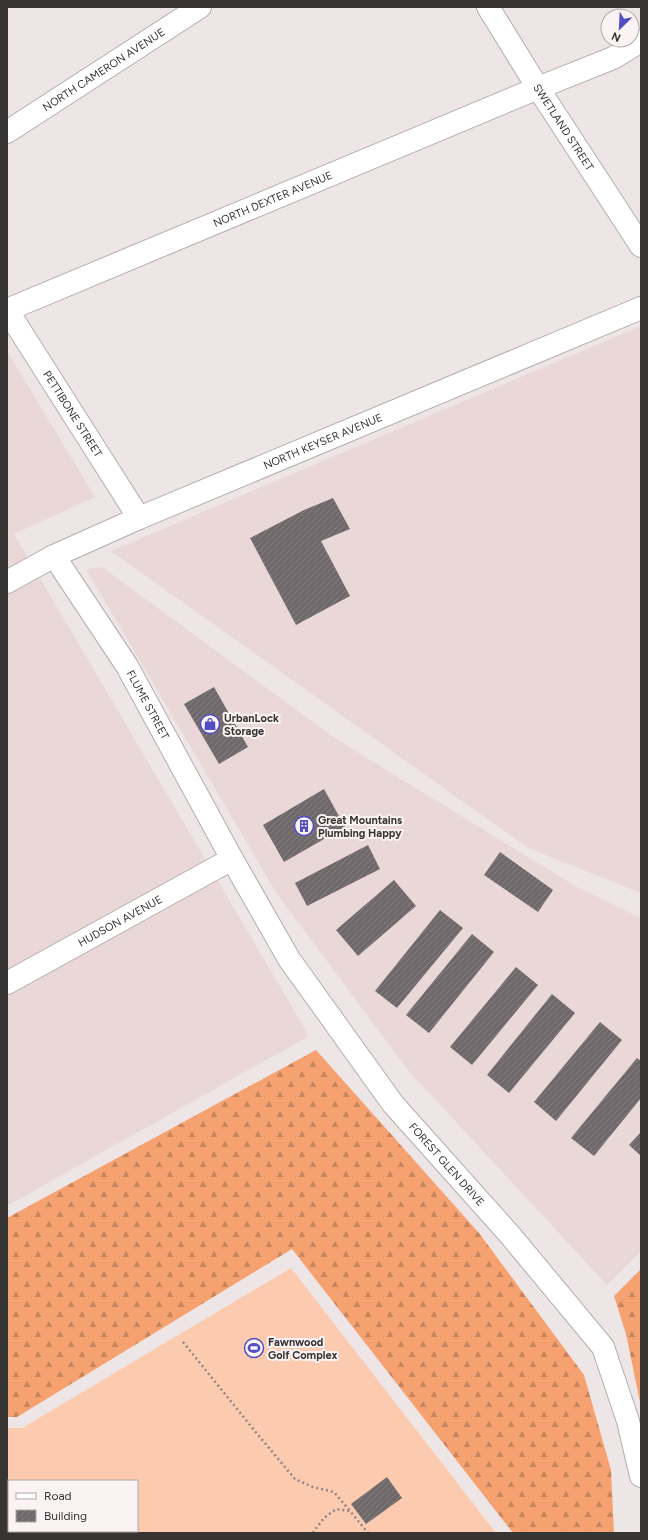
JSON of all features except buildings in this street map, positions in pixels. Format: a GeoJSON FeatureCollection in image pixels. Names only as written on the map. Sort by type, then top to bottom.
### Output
{"type":"FeatureCollection","features":[{"type":"Feature","properties":{"kind":"street","name":"NORTH CAMERON AVENUE"},"geometry":{"type":"LineString","coordinates":[[7,132],[200,7]]}},
{"type":"Feature","properties":{"kind":"street","name":"SWETLAND STREET"},"geometry":{"type":"LineString","coordinates":[[488,7],[538,88],[641,246]]}},
{"type":"Feature","properties":{"kind":"street","name":"NORTH DEXTER AVENUE"},"geometry":{"type":"LineString","coordinates":[[7,310],[538,88],[614,58],[641,40]]}},
{"type":"Feature","properties":{"kind":"street","name":"NORTH KEYSER AVENUE"},"geometry":{"type":"LineString","coordinates":[[7,582],[54,556],[139,518],[641,308]]}},
{"type":"Feature","properties":{"kind":"street","name":"PETTIBONE STREET"},"geometry":{"type":"LineString","coordinates":[[7,310],[139,518]]}},
{"type":"Feature","properties":{"kind":"street","name":"FLUME STREET"},"geometry":{"type":"LineString","coordinates":[[54,556],[127,666],[232,859]]}},
{"type":"Feature","properties":{"kind":"street","name":"HUDSON AVENUE"},"geometry":{"type":"LineString","coordinates":[[7,983],[232,859]]}},
{"type":"Feature","properties":{"kind":"street","name":"FOREST GLEN DRIVE"},"geometry":{"type":"LineString","coordinates":[[232,859],[289,959],[393,1104],[510,1235],[603,1347],[628,1421],[641,1476]]}},
{"type":"Feature","properties":{"kind":"path"},"geometry":{"type":"LineString","coordinates":[[183,1342],[295,1479],[313,1487],[334,1492],[368,1533]]}},
{"type":"Feature","properties":{"kind":"path"},"geometry":{"type":"LineString","coordinates":[[313,1533],[324,1518],[336,1509],[350,1511]]}},
{"type":"Feature","properties":{"kind":"shaded area"},"geometry":{"type":"Polygon","coordinates":[[[641,326],[641,893],[528,848],[111,551],[641,326]]]}},
{"type":"Feature","properties":{"kind":"shaded area"},"geometry":{"type":"Polygon","coordinates":[[[7,351],[95,497],[14,534],[309,1036],[7,1206],[7,351]]]}},
{"type":"Feature","properties":{"kind":"shaded area"},"geometry":{"type":"Polygon","coordinates":[[[102,567],[336,739],[575,886],[641,918],[641,1251],[607,1285],[408,1070],[277,894],[86,569],[102,567]]]}},
{"type":"Feature","properties":{"kind":"shaded area","name":"Fawnwood Golf Complex"},"geometry":{"type":"Polygon","coordinates":[[[291,1268],[496,1533],[7,1533],[7,1428],[22,1428],[291,1268]]]}},
{"type":"Feature","properties":{"kind":"green space"},"geometry":{"type":"Polygon","coordinates":[[[316,1050],[479,1233],[584,1375],[611,1470],[614,1533],[513,1533],[292,1249],[17,1417],[7,1417],[7,1218],[316,1050]]]}},
{"type":"Feature","properties":{"kind":"green space"},"geometry":{"type":"Polygon","coordinates":[[[641,1269],[641,1407],[626,1334],[614,1296],[641,1269]]]}},
{"type":"Feature","properties":{"kind":"place","name":"UrbanLock Storage"},"geometry":{"type":"Point","coordinates":[210,724]}},
{"type":"Feature","properties":{"kind":"place","name":"Great Mountains Plumbing Happy"},"geometry":{"type":"Point","coordinates":[304,826]}},
{"type":"Feature","properties":{"kind":"place","name":"Fawnwood Golf Complex"},"geometry":{"type":"Point","coordinates":[254,1348]}}]}
